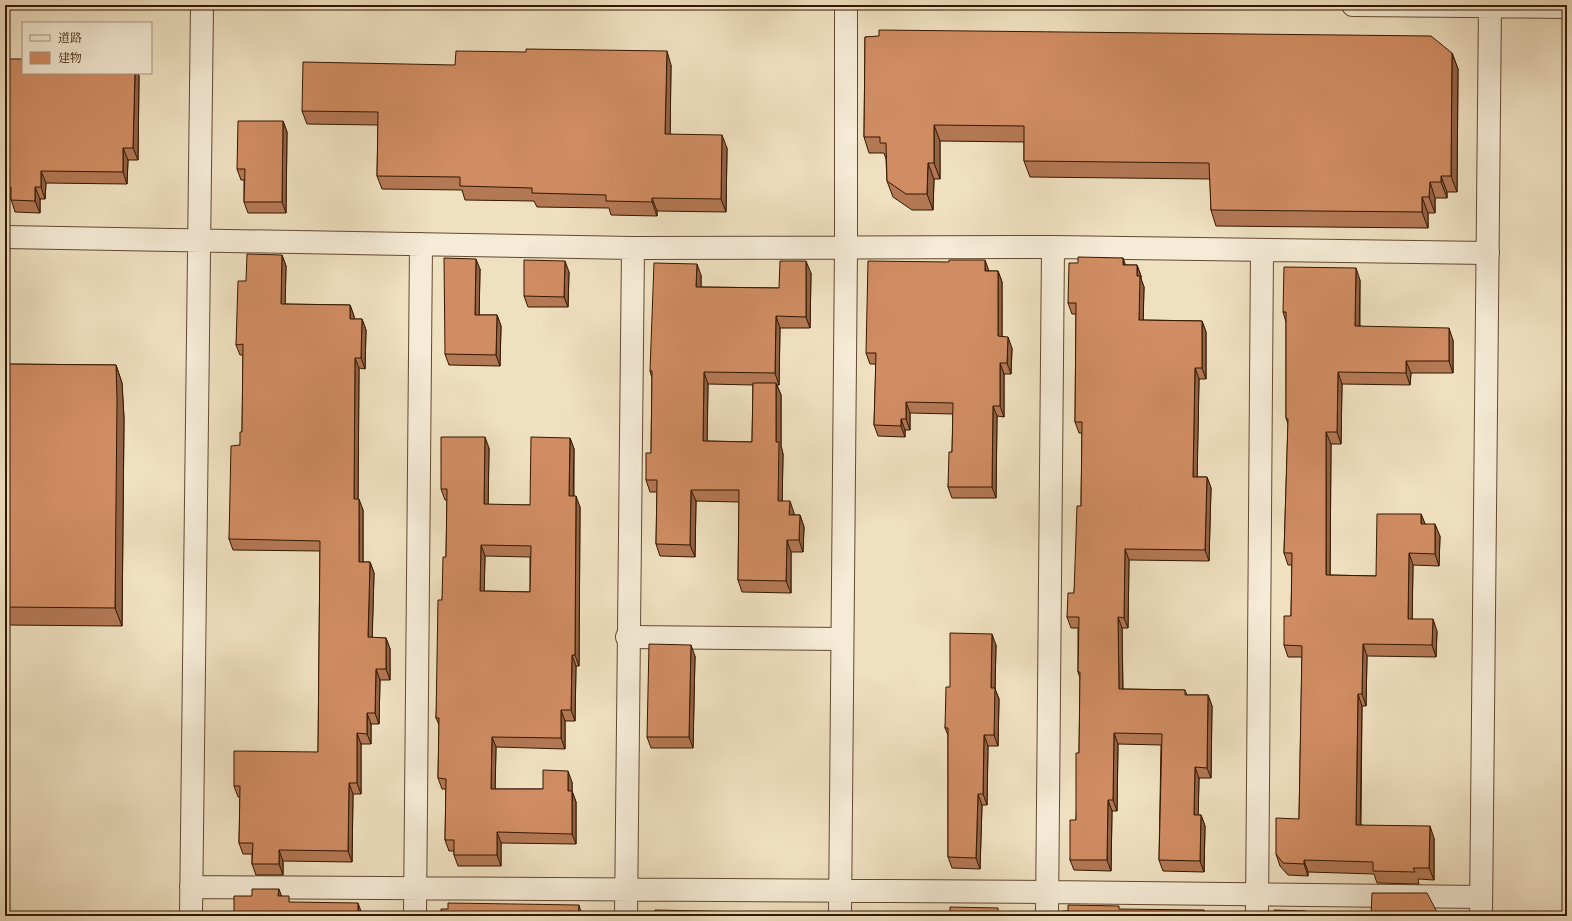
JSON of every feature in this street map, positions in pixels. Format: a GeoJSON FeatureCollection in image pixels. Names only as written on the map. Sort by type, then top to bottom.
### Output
{"type":"FeatureCollection","features":[{"type":"Feature","properties":{"kind":"street"},"geometry":{"type":"LineString","coordinates":[[191,916],[202,5]]}},
{"type":"Feature","properties":{"kind":"street"},"geometry":{"type":"LineString","coordinates":[[840,916],[846,248],[846,5]]}},
{"type":"Feature","properties":{"kind":"street"},"geometry":{"type":"LineString","coordinates":[[1353,5],[1490,5],[1567,7]]}},
{"type":"Feature","properties":{"kind":"street"},"geometry":{"type":"LineString","coordinates":[[191,887],[1048,892],[1257,895],[1481,907],[1490,5]]}},
{"type":"Feature","properties":{"kind":"street"},"geometry":{"type":"LineString","coordinates":[[5,237],[198,239],[633,248],[1053,247],[1488,253]]}},
{"type":"Feature","properties":{"kind":"street"},"geometry":{"type":"LineString","coordinates":[[415,916],[421,244]]}},
{"type":"Feature","properties":{"kind":"street"},"geometry":{"type":"LineString","coordinates":[[1047,916],[1053,247]]}},
{"type":"Feature","properties":{"kind":"street"},"geometry":{"type":"LineString","coordinates":[[626,916],[633,248]]}},
{"type":"Feature","properties":{"kind":"street"},"geometry":{"type":"LineString","coordinates":[[1257,916],[1262,250]]}},
{"type":"Feature","properties":{"kind":"street"},"geometry":{"type":"LineString","coordinates":[[628,637],[842,639]]}},
{"type":"Feature","properties":{"kind":"building"},"geometry":{"type":"Polygon","coordinates":[[[879,30],[1431,36],[1452,53],[1451,176],[1441,176],[1441,182],[1430,182],[1429,197],[1422,197],[1422,212],[1211,210],[1209,163],[1024,161],[1024,126],[934,125],[934,163],[928,163],[927,194],[906,194],[887,181],[886,143],[880,143],[880,137],[864,137],[865,37],[879,36],[879,30]]]}},
{"type":"Feature","properties":{"kind":"building"},"geometry":{"type":"Polygon","coordinates":[[[526,49],[667,51],[665,134],[722,135],[721,199],[652,198],[652,202],[606,201],[606,195],[532,193],[532,188],[460,186],[460,177],[377,176],[378,112],[302,111],[303,62],[455,65],[456,51],[526,52],[526,49]]]}},
{"type":"Feature","properties":{"kind":"building"},"geometry":{"type":"Polygon","coordinates":[[[5,59],[22,59],[22,74],[135,74],[133,148],[123,148],[123,172],[41,171],[41,187],[35,187],[35,201],[11,200],[11,187],[5,187],[5,59]]]}},
{"type":"Feature","properties":{"kind":"building"},"geometry":{"type":"Polygon","coordinates":[[[238,121],[283,121],[282,202],[244,202],[245,169],[237,169],[238,121]]]}},
{"type":"Feature","properties":{"kind":"building"},"geometry":{"type":"Polygon","coordinates":[[[247,254],[282,255],[281,304],[350,305],[350,319],[362,319],[361,358],[355,358],[354,499],[359,499],[359,562],[370,562],[368,637],[386,638],[386,669],[376,669],[375,713],[367,713],[367,734],[357,733],[357,783],[349,783],[348,851],[279,850],[279,864],[252,864],[253,843],[239,843],[240,786],[234,786],[234,751],[318,752],[320,541],[229,539],[231,446],[240,445],[240,432],[242,432],[243,344],[236,345],[238,281],[246,281],[247,254]]]}},
{"type":"Feature","properties":{"kind":"building"},"geometry":{"type":"Polygon","coordinates":[[[1078,257],[1123,258],[1123,265],[1137,265],[1137,276],[1140,276],[1139,320],[1202,321],[1202,368],[1195,368],[1193,477],[1207,477],[1205,550],[1125,549],[1124,618],[1118,617],[1119,689],[1185,690],[1185,695],[1208,695],[1207,768],[1195,767],[1194,815],[1201,815],[1200,861],[1159,860],[1162,734],[1114,733],[1113,800],[1108,800],[1107,860],[1070,860],[1070,820],[1076,820],[1076,753],[1079,753],[1080,672],[1078,672],[1079,617],[1067,617],[1068,593],[1074,593],[1077,506],[1081,506],[1082,422],[1075,422],[1076,303],[1068,303],[1069,263],[1078,263],[1078,257]]]}},
{"type":"Feature","properties":{"kind":"building"},"geometry":{"type":"Polygon","coordinates":[[[444,258],[476,259],[475,315],[497,315],[496,355],[445,354],[444,258]]]}},
{"type":"Feature","properties":{"kind":"building"},"geometry":{"type":"Polygon","coordinates":[[[524,260],[565,261],[564,297],[524,296],[524,260]]]}},
{"type":"Feature","properties":{"kind":"building"},"geometry":{"type":"Polygon","coordinates":[[[949,260],[985,260],[985,271],[998,271],[998,336],[1008,337],[1007,363],[1000,363],[1000,406],[993,406],[992,487],[948,487],[949,452],[952,452],[953,403],[906,402],[906,419],[901,419],[901,426],[874,425],[876,353],[866,353],[868,261],[949,262],[949,260]]]}},
{"type":"Feature","properties":{"kind":"building"},"geometry":{"type":"Polygon","coordinates":[[[780,261],[806,261],[806,317],[776,316],[775,373],[704,372],[703,441],[752,442],[753,383],[776,383],[776,442],[779,442],[778,501],[790,501],[789,515],[800,515],[799,540],[787,540],[786,581],[738,580],[739,490],[691,490],[690,545],[656,544],[657,480],[646,480],[646,453],[651,453],[652,371],[650,371],[654,263],[697,264],[696,287],[779,288],[780,261]]]}},
{"type":"Feature","properties":{"kind":"building"},"geometry":{"type":"Polygon","coordinates":[[[1284,267],[1356,268],[1355,326],[1449,328],[1449,361],[1406,361],[1406,373],[1338,372],[1337,432],[1326,432],[1326,575],[1376,576],[1377,514],[1421,514],[1421,524],[1435,524],[1435,554],[1409,553],[1408,619],[1433,619],[1432,645],[1363,644],[1362,694],[1358,694],[1356,825],[1430,826],[1429,868],[1413,868],[1415,872],[1373,871],[1373,862],[1304,860],[1304,864],[1283,863],[1276,854],[1276,818],[1299,819],[1302,646],[1284,645],[1284,616],[1291,616],[1292,553],[1284,553],[1288,419],[1286,418],[1286,312],[1283,312],[1284,267]]]}},
{"type":"Feature","properties":{"kind":"building"},"geometry":{"type":"Polygon","coordinates":[[[5,364],[116,365],[115,608],[5,607],[5,364]]]}},
{"type":"Feature","properties":{"kind":"building"},"geometry":{"type":"Polygon","coordinates":[[[441,437],[485,437],[484,504],[530,505],[531,437],[570,438],[569,496],[576,496],[575,655],[572,655],[571,710],[561,710],[561,738],[492,737],[491,789],[543,789],[543,770],[568,771],[568,791],[572,791],[572,834],[497,832],[497,855],[454,855],[454,840],[445,840],[446,779],[438,778],[439,718],[436,718],[438,600],[442,600],[443,557],[446,557],[447,489],[441,489],[441,437]],[[481,545],[480,591],[530,592],[531,546],[481,545]]]}},
{"type":"Feature","properties":{"kind":"building"},"geometry":{"type":"Polygon","coordinates":[[[950,633],[992,634],[991,688],[995,688],[994,735],[984,735],[983,794],[978,794],[976,858],[948,857],[948,728],[945,728],[946,687],[950,687],[950,633]]]}},
{"type":"Feature","properties":{"kind":"building"},"geometry":{"type":"Polygon","coordinates":[[[649,644],[691,645],[689,737],[647,737],[649,644]]]}},
{"type":"Feature","properties":{"kind":"building"},"geometry":{"type":"Polygon","coordinates":[[[252,889],[279,889],[278,896],[289,896],[289,902],[358,903],[358,916],[234,916],[234,896],[252,896],[252,889]]]}},
{"type":"Feature","properties":{"kind":"building"},"geometry":{"type":"Polygon","coordinates":[[[1372,893],[1427,893],[1439,916],[1371,916],[1372,893]]]}},
{"type":"Feature","properties":{"kind":"building"},"geometry":{"type":"Polygon","coordinates":[[[448,903],[579,905],[578,916],[441,916],[441,909],[448,909],[448,903]]]}},
{"type":"Feature","properties":{"kind":"building"},"geometry":{"type":"Polygon","coordinates":[[[1068,905],[1119,906],[1119,909],[1204,910],[1204,916],[1063,916],[1063,911],[1068,911],[1068,905]]]}},
{"type":"Feature","properties":{"kind":"building"},"geometry":{"type":"Polygon","coordinates":[[[950,907],[998,908],[998,912],[1003,912],[1003,916],[950,916],[950,907]]]}},
{"type":"Feature","properties":{"kind":"building"},"geometry":{"type":"Polygon","coordinates":[[[655,910],[794,913],[794,916],[655,916],[655,910]]]}},
{"type":"Feature","properties":{"kind":"building"},"geometry":{"type":"Polygon","coordinates":[[[1274,910],[1306,911],[1306,916],[1274,916],[1274,910]]]}}]}
